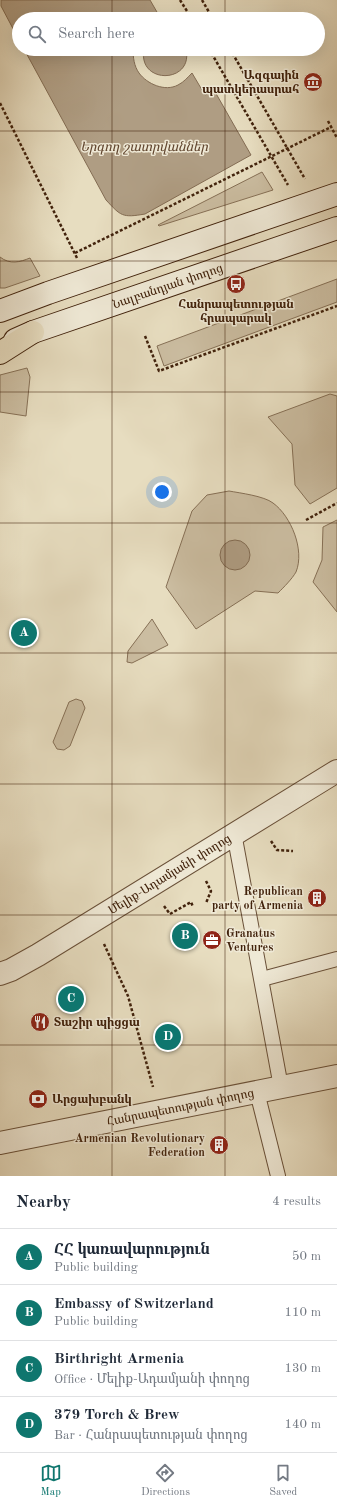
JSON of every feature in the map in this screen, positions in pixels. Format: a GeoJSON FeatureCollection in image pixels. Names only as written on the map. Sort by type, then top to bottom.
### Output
{"type":"FeatureCollection","features":[{"type":"Feature","properties":{"kind":"main road"},"geometry":{"type":"LineString","coordinates":[[0,353],[33,332]]}},
{"type":"Feature","properties":{"kind":"street"},"geometry":{"type":"LineString","coordinates":[[0,311],[48,293],[337,194]]}},
{"type":"Feature","properties":{"kind":"street","name":"Նալբանդյան փողոց"},"geometry":{"type":"LineString","coordinates":[[0,347],[33,332],[337,228]]}},
{"type":"Feature","properties":{"kind":"street","name":"Մելիք-Ադամյանի փողոց"},"geometry":{"type":"LineString","coordinates":[[0,974],[12,970],[337,771]]}},
{"type":"Feature","properties":{"kind":"street","name":"Հանրապետության փողոց"},"geometry":{"type":"LineString","coordinates":[[0,1143],[337,1076]]}},
{"type":"Feature","properties":{"kind":"lane"},"geometry":{"type":"LineString","coordinates":[[234,833],[281,1087]]}},
{"type":"Feature","properties":{"kind":"lane"},"geometry":{"type":"LineString","coordinates":[[262,979],[337,959]]}},
{"type":"Feature","properties":{"kind":"lane"},"geometry":{"type":"LineString","coordinates":[[257,1092],[278,1176]]}},
{"type":"Feature","properties":{"kind":"path"},"geometry":{"type":"LineString","coordinates":[[180,0],[188,12]]}},
{"type":"Feature","properties":{"kind":"path"},"geometry":{"type":"LineString","coordinates":[[202,0],[209,12]]}},
{"type":"Feature","properties":{"kind":"path"},"geometry":{"type":"LineString","coordinates":[[213,56],[286,182]]}},
{"type":"Feature","properties":{"kind":"path"},"geometry":{"type":"LineString","coordinates":[[234,56],[308,184]]}},
{"type":"Feature","properties":{"kind":"path"},"geometry":{"type":"LineString","coordinates":[[0,103],[75,253],[331,127]]}},
{"type":"Feature","properties":{"kind":"path"},"geometry":{"type":"LineString","coordinates":[[328,121],[337,138]]}},
{"type":"Feature","properties":{"kind":"path"},"geometry":{"type":"LineString","coordinates":[[145,336],[159,371],[337,306]]}},
{"type":"Feature","properties":{"kind":"path"},"geometry":{"type":"LineString","coordinates":[[306,520],[337,503]]}},
{"type":"Feature","properties":{"kind":"path"},"geometry":{"type":"LineString","coordinates":[[271,841],[277,850],[293,852]]}},
{"type":"Feature","properties":{"kind":"path"},"geometry":{"type":"LineString","coordinates":[[205,880],[211,891],[206,902]]}},
{"type":"Feature","properties":{"kind":"path"},"geometry":{"type":"LineString","coordinates":[[164,905],[170,914],[191,902],[193,907]]}},
{"type":"Feature","properties":{"kind":"path"},"geometry":{"type":"LineString","coordinates":[[102,942],[128,996],[153,1087]]}},
{"type":"Feature","properties":{"kind":"shaded area"},"geometry":{"type":"Polygon","coordinates":[[[262,172],[273,190],[159,226],[158,225],[262,172]]]}},
{"type":"Feature","properties":{"kind":"shaded area"},"geometry":{"type":"Polygon","coordinates":[[[0,257],[11,262],[19,262],[30,258],[40,276],[5,288],[0,288],[0,257]]]}},
{"type":"Feature","properties":{"kind":"shaded area"},"geometry":{"type":"Polygon","coordinates":[[[337,279],[337,302],[164,366],[157,346],[337,279]]]}},
{"type":"Feature","properties":{"kind":"shaded area"},"geometry":{"type":"Polygon","coordinates":[[[27,368],[30,377],[26,416],[0,412],[0,375],[27,368]]]}},
{"type":"Feature","properties":{"kind":"shaded area"},"geometry":{"type":"Polygon","coordinates":[[[330,394],[337,396],[337,488],[310,504],[295,485],[292,444],[268,417],[330,394]]]}},
{"type":"Feature","properties":{"kind":"shaded area"},"geometry":{"type":"Polygon","coordinates":[[[229,491],[264,498],[280,509],[291,525],[295,534],[299,554],[296,572],[278,593],[255,591],[196,629],[166,587],[192,511],[207,495],[229,491]]]}},
{"type":"Feature","properties":{"kind":"shaded area"},"geometry":{"type":"Polygon","coordinates":[[[337,520],[337,612],[313,582],[322,560],[323,527],[337,520]]]}},
{"type":"Feature","properties":{"kind":"shaded area"},"geometry":{"type":"Polygon","coordinates":[[[152,619],[168,645],[132,663],[127,662],[128,651],[152,619]]]}},
{"type":"Feature","properties":{"kind":"shaded area"},"geometry":{"type":"Polygon","coordinates":[[[76,699],[82,701],[85,708],[70,746],[64,750],[57,749],[53,742],[69,702],[76,699]]]}},
{"type":"Feature","properties":{"kind":"water"},"geometry":{"type":"Polygon","coordinates":[[[1,0],[150,0],[157,12],[12,12],[12,27],[1,6],[1,0]]]}},
{"type":"Feature","properties":{"kind":"water","name":"Երգող շատրվաններ"},"geometry":{"type":"Polygon","coordinates":[[[28,56],[133,56],[136,67],[142,77],[157,86],[168,88],[178,85],[192,73],[205,95],[214,90],[251,155],[145,214],[127,216],[115,210],[106,200],[28,56]]]}},
{"type":"Feature","properties":{"kind":"water"},"geometry":{"type":"Polygon","coordinates":[[[144,56],[186,56],[186,61],[182,69],[174,74],[165,76],[156,74],[149,69],[144,61],[144,56]]]}},
{"type":"Feature","properties":{"kind":"water"},"geometry":{"type":"Polygon","coordinates":[[[235,540],[241,541],[249,549],[249,561],[241,569],[235,570],[229,569],[221,561],[220,555],[221,549],[229,541],[235,540]]]}},
{"type":"Feature","properties":{"kind":"place","name":"Ազգային պատկերասրահ"},"geometry":{"type":"Point","coordinates":[313,82]}},
{"type":"Feature","properties":{"kind":"place","name":"Հանրապետության հրապարակ"},"geometry":{"type":"Point","coordinates":[236,284]}},
{"type":"Feature","properties":{"kind":"place","name":"ՀՀ կառավարություն"},"geometry":{"type":"Point","coordinates":[24,633]}},
{"type":"Feature","properties":{"kind":"place","name":"Republican party of Armenia"},"geometry":{"type":"Point","coordinates":[317,898]}},
{"type":"Feature","properties":{"kind":"place","name":"Embassy of Switzerland"},"geometry":{"type":"Point","coordinates":[185,936]}},
{"type":"Feature","properties":{"kind":"place","name":"Granatus Ventures"},"geometry":{"type":"Point","coordinates":[212,940]}},
{"type":"Feature","properties":{"kind":"place","name":"Birthright Armenia"},"geometry":{"type":"Point","coordinates":[71,999]}},
{"type":"Feature","properties":{"kind":"place","name":"Տաշիր պիցցա"},"geometry":{"type":"Point","coordinates":[40,1022]}},
{"type":"Feature","properties":{"kind":"place","name":"379 Torch & Brew"},"geometry":{"type":"Point","coordinates":[168,1037]}},
{"type":"Feature","properties":{"kind":"place","name":"Արցախբանկ"},"geometry":{"type":"Point","coordinates":[38,1099]}},
{"type":"Feature","properties":{"kind":"place","name":"Armenian Revolutionary Federation"},"geometry":{"type":"Point","coordinates":[219,1145]}}]}
